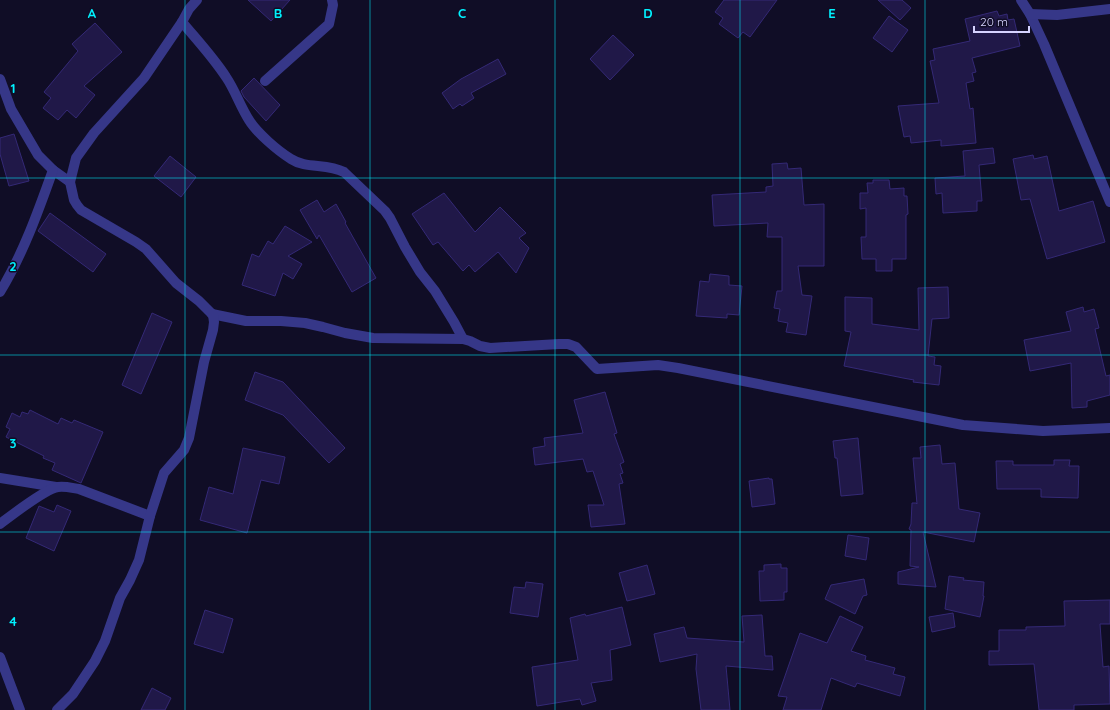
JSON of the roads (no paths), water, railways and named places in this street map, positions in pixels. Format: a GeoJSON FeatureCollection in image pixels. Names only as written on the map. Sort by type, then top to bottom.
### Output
{"type":"FeatureCollection","features":[{"type":"Feature","properties":{"kind":"street"},"geometry":{"type":"LineString","coordinates":[[57,710],[73,694],[95,661],[105,641],[120,598],[139,560],[150,516],[164,473],[184,450],[189,438],[214,320],[212,314],[199,301],[176,283],[146,249],[82,210],[74,200],[70,182],[76,158],[94,133],[144,78],[182,22],[189,9],[197,0]]}},
{"type":"Feature","properties":{"kind":"street"},"geometry":{"type":"LineString","coordinates":[[265,81],[329,24],[333,5],[332,0]]}},
{"type":"Feature","properties":{"kind":"street"},"geometry":{"type":"LineString","coordinates":[[1021,0],[1030,14],[1044,44],[1110,202]]}},
{"type":"Feature","properties":{"kind":"street"},"geometry":{"type":"LineString","coordinates":[[1030,14],[1057,15],[1110,10]]}},
{"type":"Feature","properties":{"kind":"street"},"geometry":{"type":"LineString","coordinates":[[182,22],[225,75],[248,119],[280,152],[297,162],[338,168],[385,211],[395,226],[405,247],[420,272],[435,291],[463,339]]}},
{"type":"Feature","properties":{"kind":"street"},"geometry":{"type":"LineString","coordinates":[[0,79],[11,109],[38,155],[53,170],[70,182]]}},
{"type":"Feature","properties":{"kind":"street"},"geometry":{"type":"LineString","coordinates":[[0,292],[28,239],[53,170]]}},
{"type":"Feature","properties":{"kind":"street"},"geometry":{"type":"LineString","coordinates":[[212,314],[246,321],[305,323],[361,337],[463,339],[480,346],[490,348],[568,344],[578,348],[597,369],[658,364],[964,425],[1043,431],[1110,428]]}},
{"type":"Feature","properties":{"kind":"street"},"geometry":{"type":"LineString","coordinates":[[0,478],[79,489],[150,516]]}},
{"type":"Feature","properties":{"kind":"street"},"geometry":{"type":"LineString","coordinates":[[0,524],[44,493],[56,487]]}},
{"type":"Feature","properties":{"kind":"street"},"geometry":{"type":"LineString","coordinates":[[0,657],[20,710]]}}]}
